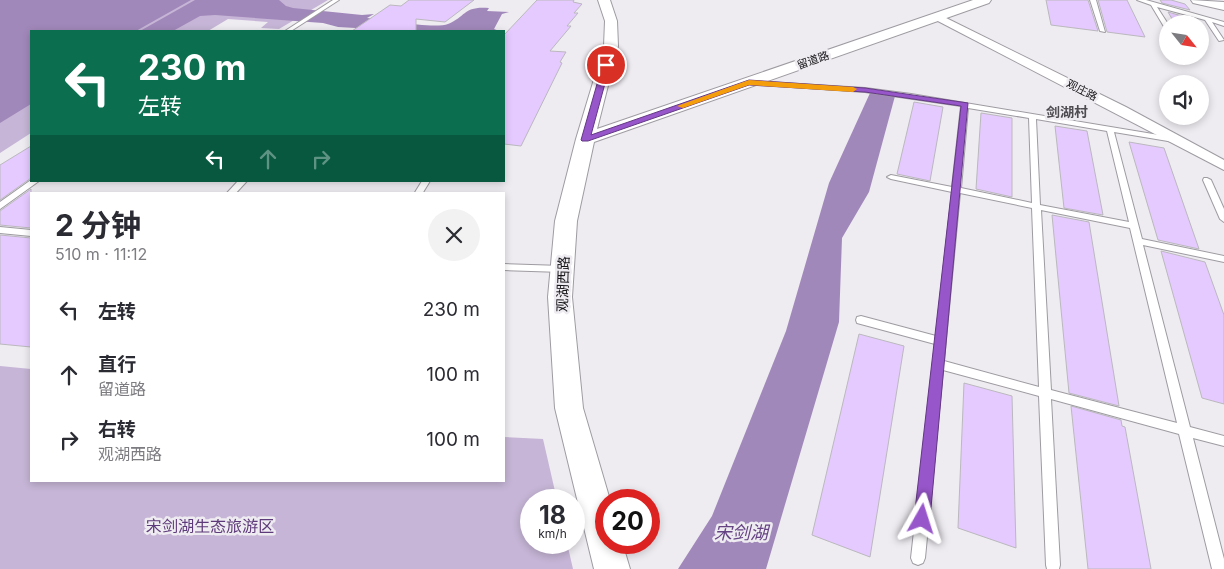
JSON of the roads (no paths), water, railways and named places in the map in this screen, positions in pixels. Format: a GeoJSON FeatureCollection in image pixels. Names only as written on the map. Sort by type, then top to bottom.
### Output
{"type":"FeatureCollection","features":[{"type":"Feature","properties":{"kind":"main road"},"geometry":{"type":"LineString","coordinates":[[1198,0],[1224,6]]}},
{"type":"Feature","properties":{"kind":"main road"},"geometry":{"type":"LineString","coordinates":[[1218,0],[1224,1]]}},
{"type":"Feature","properties":{"kind":"street","name":"观湖西路"},"geometry":{"type":"LineString","coordinates":[[604,0],[611,21],[611,46],[585,140],[566,222],[560,297],[570,408],[612,569]]}},
{"type":"Feature","properties":{"kind":"street","name":"留道路"},"geometry":{"type":"LineString","coordinates":[[585,140],[985,0]]}},
{"type":"Feature","properties":{"kind":"street","name":"观庄路"},"geometry":{"type":"LineString","coordinates":[[938,17],[1224,166]]}},
{"type":"Feature","properties":{"kind":"lane"},"geometry":{"type":"LineString","coordinates":[[290,30],[336,0]]}},
{"type":"Feature","properties":{"kind":"lane"},"geometry":{"type":"LineString","coordinates":[[1093,0],[1103,31]]}},
{"type":"Feature","properties":{"kind":"lane"},"geometry":{"type":"LineString","coordinates":[[1140,0],[1195,15]]}},
{"type":"Feature","properties":{"kind":"lane"},"geometry":{"type":"LineString","coordinates":[[1153,4],[1160,15]]}},
{"type":"Feature","properties":{"kind":"lane"},"geometry":{"type":"LineString","coordinates":[[1209,19],[1224,24]]}},
{"type":"Feature","properties":{"kind":"lane"},"geometry":{"type":"LineString","coordinates":[[1209,22],[1221,40]]}},
{"type":"Feature","properties":{"kind":"lane"},"geometry":{"type":"LineString","coordinates":[[749,83],[865,90],[965,104],[1175,140]]}},
{"type":"Feature","properties":{"kind":"lane"},"geometry":{"type":"LineString","coordinates":[[918,558],[965,104]]}},
{"type":"Feature","properties":{"kind":"lane"},"geometry":{"type":"LineString","coordinates":[[1032,116],[1053,565]]}},
{"type":"Feature","properties":{"kind":"lane"},"geometry":{"type":"LineString","coordinates":[[1110,129],[1219,569]]}},
{"type":"Feature","properties":{"kind":"lane"},"geometry":{"type":"LineString","coordinates":[[891,177],[1134,226]]}},
{"type":"Feature","properties":{"kind":"lane"},"geometry":{"type":"LineString","coordinates":[[1207,180],[1224,219]]}},
{"type":"Feature","properties":{"kind":"lane"},"geometry":{"type":"LineString","coordinates":[[0,206],[35,182]]}},
{"type":"Feature","properties":{"kind":"lane"},"geometry":{"type":"LineString","coordinates":[[232,192],[242,182]]}},
{"type":"Feature","properties":{"kind":"lane"},"geometry":{"type":"LineString","coordinates":[[0,230],[30,233]]}},
{"type":"Feature","properties":{"kind":"lane"},"geometry":{"type":"LineString","coordinates":[[1138,241],[1224,259]]}},
{"type":"Feature","properties":{"kind":"lane"},"geometry":{"type":"LineString","coordinates":[[505,267],[562,269]]}},
{"type":"Feature","properties":{"kind":"lane"},"geometry":{"type":"LineString","coordinates":[[861,320],[940,342]]}},
{"type":"Feature","properties":{"kind":"lane"},"geometry":{"type":"LineString","coordinates":[[938,364],[1224,441]]}},
{"type":"Feature","properties":{"kind":"water"},"geometry":{"type":"Polygon","coordinates":[[[0,0],[191,0],[138,30],[30,30],[30,105],[0,123],[0,0]]]}},
{"type":"Feature","properties":{"kind":"water"},"geometry":{"type":"Polygon","coordinates":[[[195,0],[279,0],[286,6],[293,8],[362,15],[374,14],[367,18],[408,24],[432,25],[448,24],[474,9],[489,8],[487,11],[509,12],[502,14],[494,29],[496,30],[391,30],[338,27],[323,23],[215,15],[200,16],[175,30],[142,30],[195,0]]]}},
{"type":"Feature","properties":{"kind":"water","name":"宋剑湖"},"geometry":{"type":"Polygon","coordinates":[[[870,93],[895,96],[869,192],[842,238],[839,322],[766,569],[678,569],[712,516],[786,331],[829,183],[870,93]]]}},
{"type":"Feature","properties":{"kind":"district","name":"剑湖村"},"geometry":{"type":"Point","coordinates":[1067,112]}},
{"type":"Feature","properties":{"kind":"park label","name":"宋剑湖生态旅游区"},"geometry":{"type":"Point","coordinates":[210,526]}}]}
